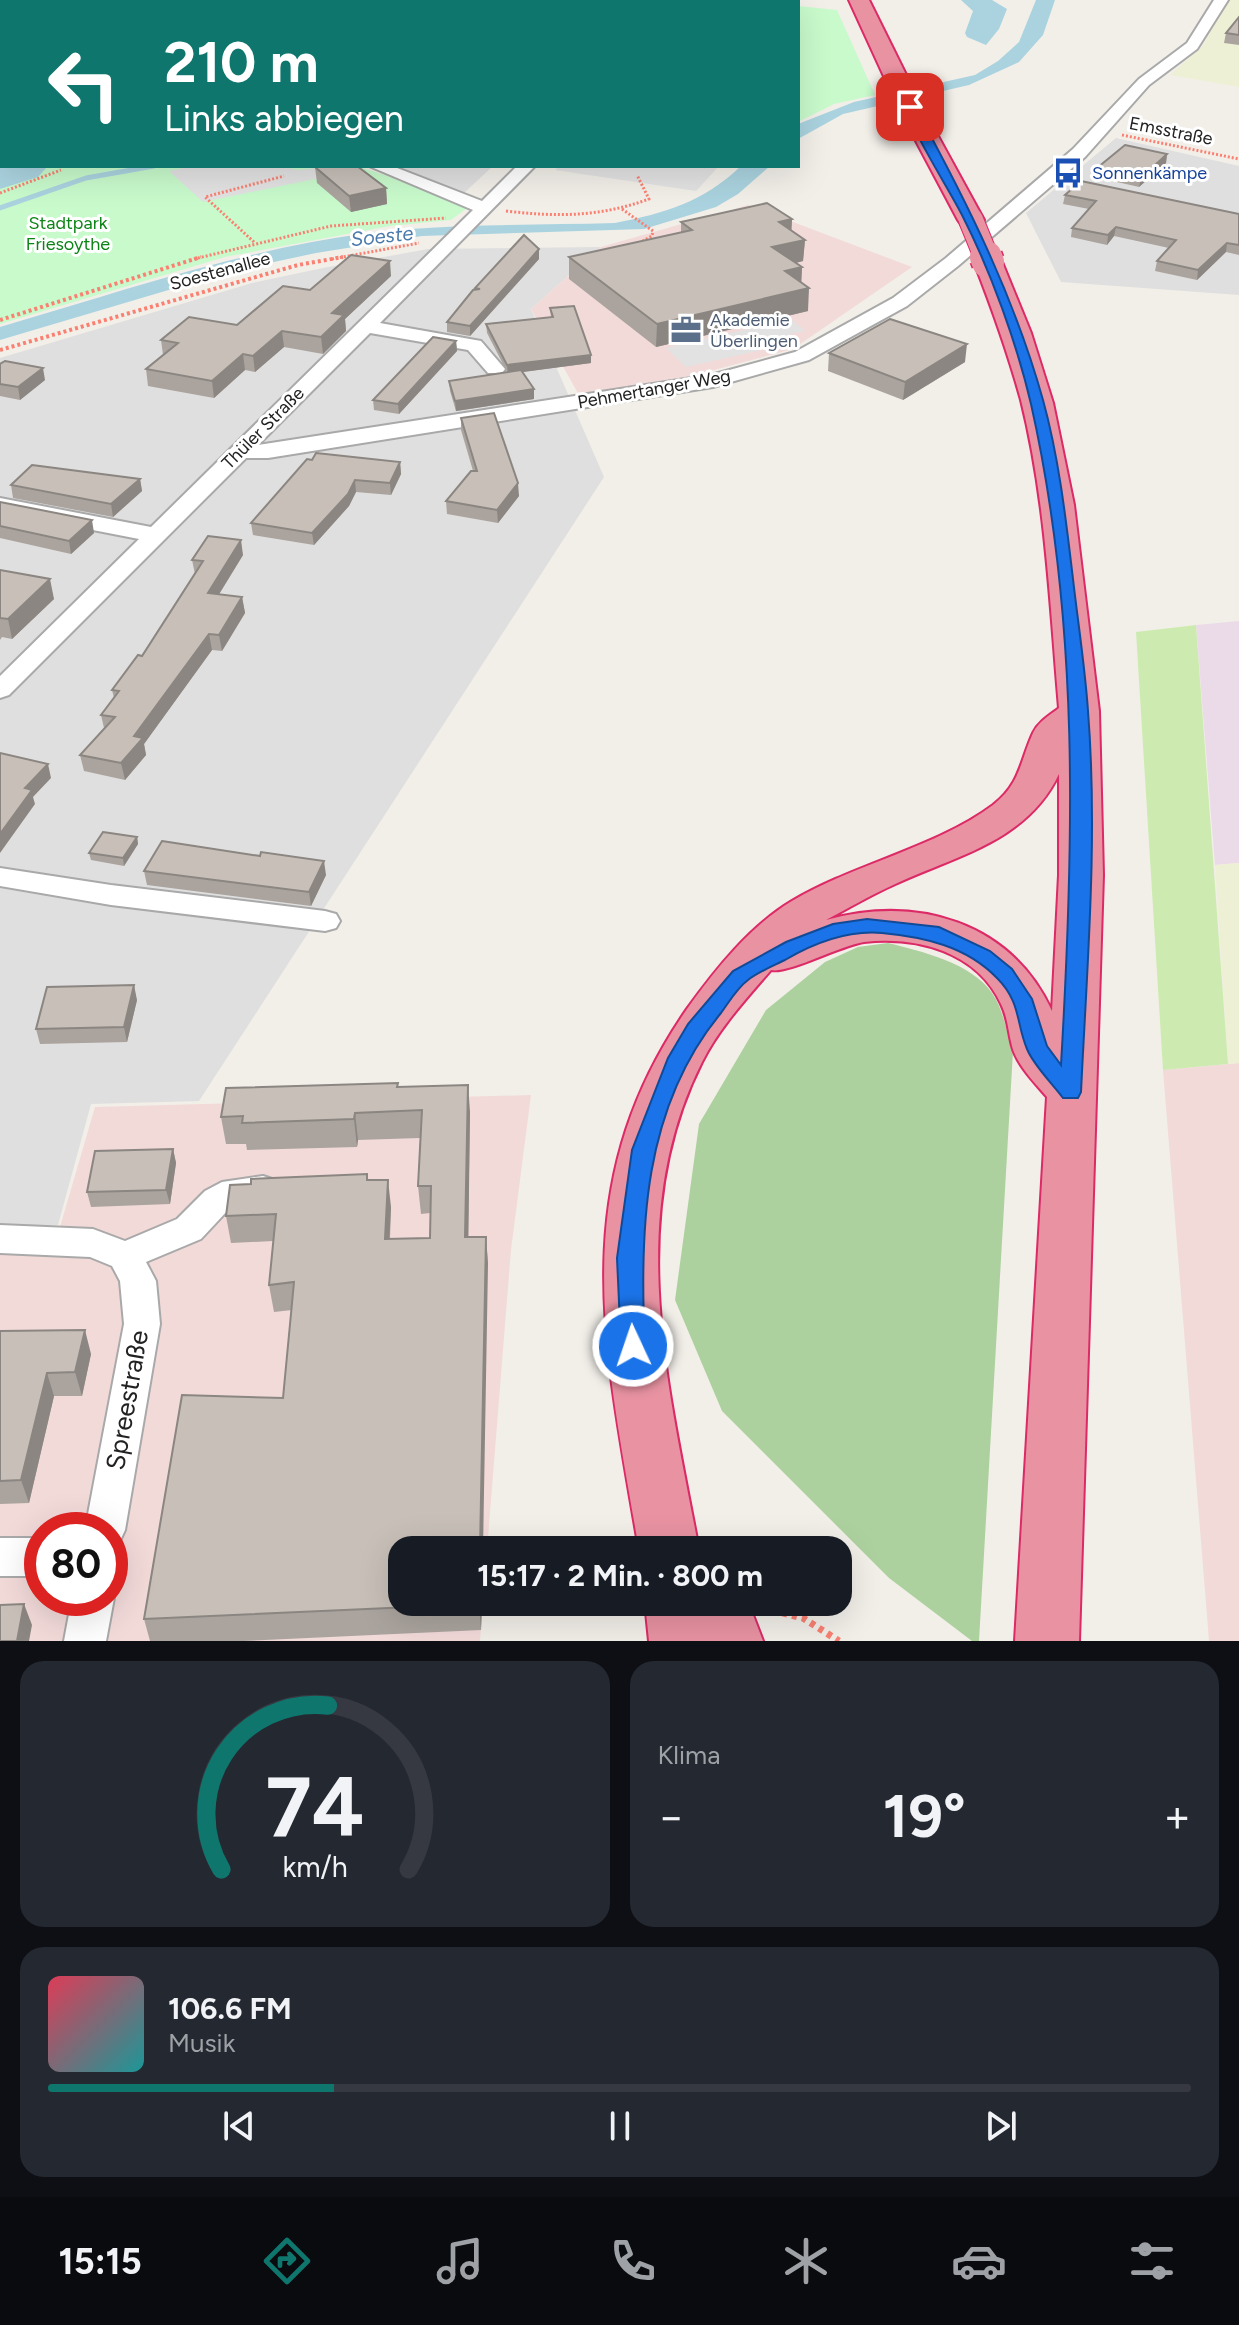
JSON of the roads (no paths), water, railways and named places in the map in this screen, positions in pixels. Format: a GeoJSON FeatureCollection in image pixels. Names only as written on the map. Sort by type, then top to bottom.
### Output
{"type":"FeatureCollection","features":[{"type":"Feature","properties":{"kind":"highway"},"geometry":{"type":"LineString","coordinates":[[859,0],[905,96],[971,220],[1016,333],[1037,403],[1057,505],[1079,711],[1081,875],[1047,1641]]}},
{"type":"Feature","properties":{"kind":"highway"},"geometry":{"type":"LineString","coordinates":[[667,1536],[633,1346],[629,1258],[643,1150],[679,1058],[695,1029],[740,976],[776,935],[806,912],[875,876],[976,835],[1009,813],[1031,790],[1046,760],[1053,733],[1079,711]]}},
{"type":"Feature","properties":{"kind":"highway"},"geometry":{"type":"LineString","coordinates":[[740,976],[793,946],[833,931],[867,925],[932,931],[971,949],[1005,974],[1022,999],[1033,1024],[1037,1048],[1071,1092]]}},
{"type":"Feature","properties":{"kind":"highway"},"geometry":{"type":"LineString","coordinates":[[661,1491],[684,1536]]}},
{"type":"Feature","properties":{"kind":"highway"},"geometry":{"type":"LineString","coordinates":[[678,1616],[681,1641]]}},
{"type":"Feature","properties":{"kind":"highway"},"geometry":{"type":"LineString","coordinates":[[722,1616],[731,1641]]}},
{"type":"Feature","properties":{"kind":"street","name":"Pehmertanger Weg"},"geometry":{"type":"LineString","coordinates":[[240,451],[268,452],[682,386],[802,356],[900,302],[1053,176],[1144,82],[1192,46],[1221,0]]}},
{"type":"Feature","properties":{"kind":"street"},"geometry":{"type":"LineString","coordinates":[[382,168],[485,208]]}},
{"type":"Feature","properties":{"kind":"street","name":"Thüler Straße"},"geometry":{"type":"LineString","coordinates":[[0,690],[525,168]]}},
{"type":"Feature","properties":{"kind":"street"},"geometry":{"type":"LineString","coordinates":[[1053,176],[1079,182]]}},
{"type":"Feature","properties":{"kind":"street"},"geometry":{"type":"LineString","coordinates":[[366,326],[474,345],[495,369]]}},
{"type":"Feature","properties":{"kind":"street"},"geometry":{"type":"LineString","coordinates":[[0,505],[155,535]]}},
{"type":"Feature","properties":{"kind":"street"},"geometry":{"type":"LineString","coordinates":[[0,877],[111,895],[325,921]]}},
{"type":"Feature","properties":{"kind":"street"},"geometry":{"type":"LineString","coordinates":[[0,1239],[93,1243],[125,1256],[189,1229],[217,1200],[234,1191],[300,1187]]}},
{"type":"Feature","properties":{"kind":"street","name":"Spreestraße"},"geometry":{"type":"LineString","coordinates":[[108,1512],[142,1324],[138,1281],[125,1256]]}},
{"type":"Feature","properties":{"kind":"street"},"geometry":{"type":"LineString","coordinates":[[0,1557],[24,1557]]}},
{"type":"Feature","properties":{"kind":"street"},"geometry":{"type":"LineString","coordinates":[[85,1641],[90,1616]]}},
{"type":"Feature","properties":{"kind":"water"},"geometry":{"type":"Polygon","coordinates":[[[961,0],[992,0],[1007,9],[999,29],[986,45],[967,37],[965,33],[973,11],[961,0]]]}},
{"type":"Feature","properties":{"kind":"water"},"geometry":{"type":"Polygon","coordinates":[[[1036,0],[1055,0],[1043,35],[1019,62],[969,85],[843,114],[800,138],[800,123],[854,102],[975,75],[998,61],[1019,42],[1036,0]]]}},
{"type":"Feature","properties":{"kind":"water"},"geometry":{"type":"Polygon","coordinates":[[[0,168],[46,168],[38,177],[0,189],[0,168]]]}},
{"type":"Feature","properties":{"kind":"water","name":"Soeste"},"geometry":{"type":"Polygon","coordinates":[[[739,168],[768,168],[738,194],[716,207],[644,229],[422,236],[316,253],[236,270],[0,340],[0,327],[272,250],[350,236],[425,228],[615,223],[683,204],[739,168]]]}},
{"type":"Feature","properties":{"kind":"waterway"},"geometry":{"type":"LineString","coordinates":[[0,208],[86,178],[143,168]]}},
{"type":"Feature","properties":{"kind":"place","name":"Sonnenkämpe"},"geometry":{"type":"Point","coordinates":[1068,173]}},
{"type":"Feature","properties":{"kind":"place","name":"Akademie Überlingen"},"geometry":{"type":"Point","coordinates":[686,330]}},
{"type":"Feature","properties":{"kind":"park label","name":"Stadtpark Friesoythe"},"geometry":{"type":"Point","coordinates":[68,233]}}]}
